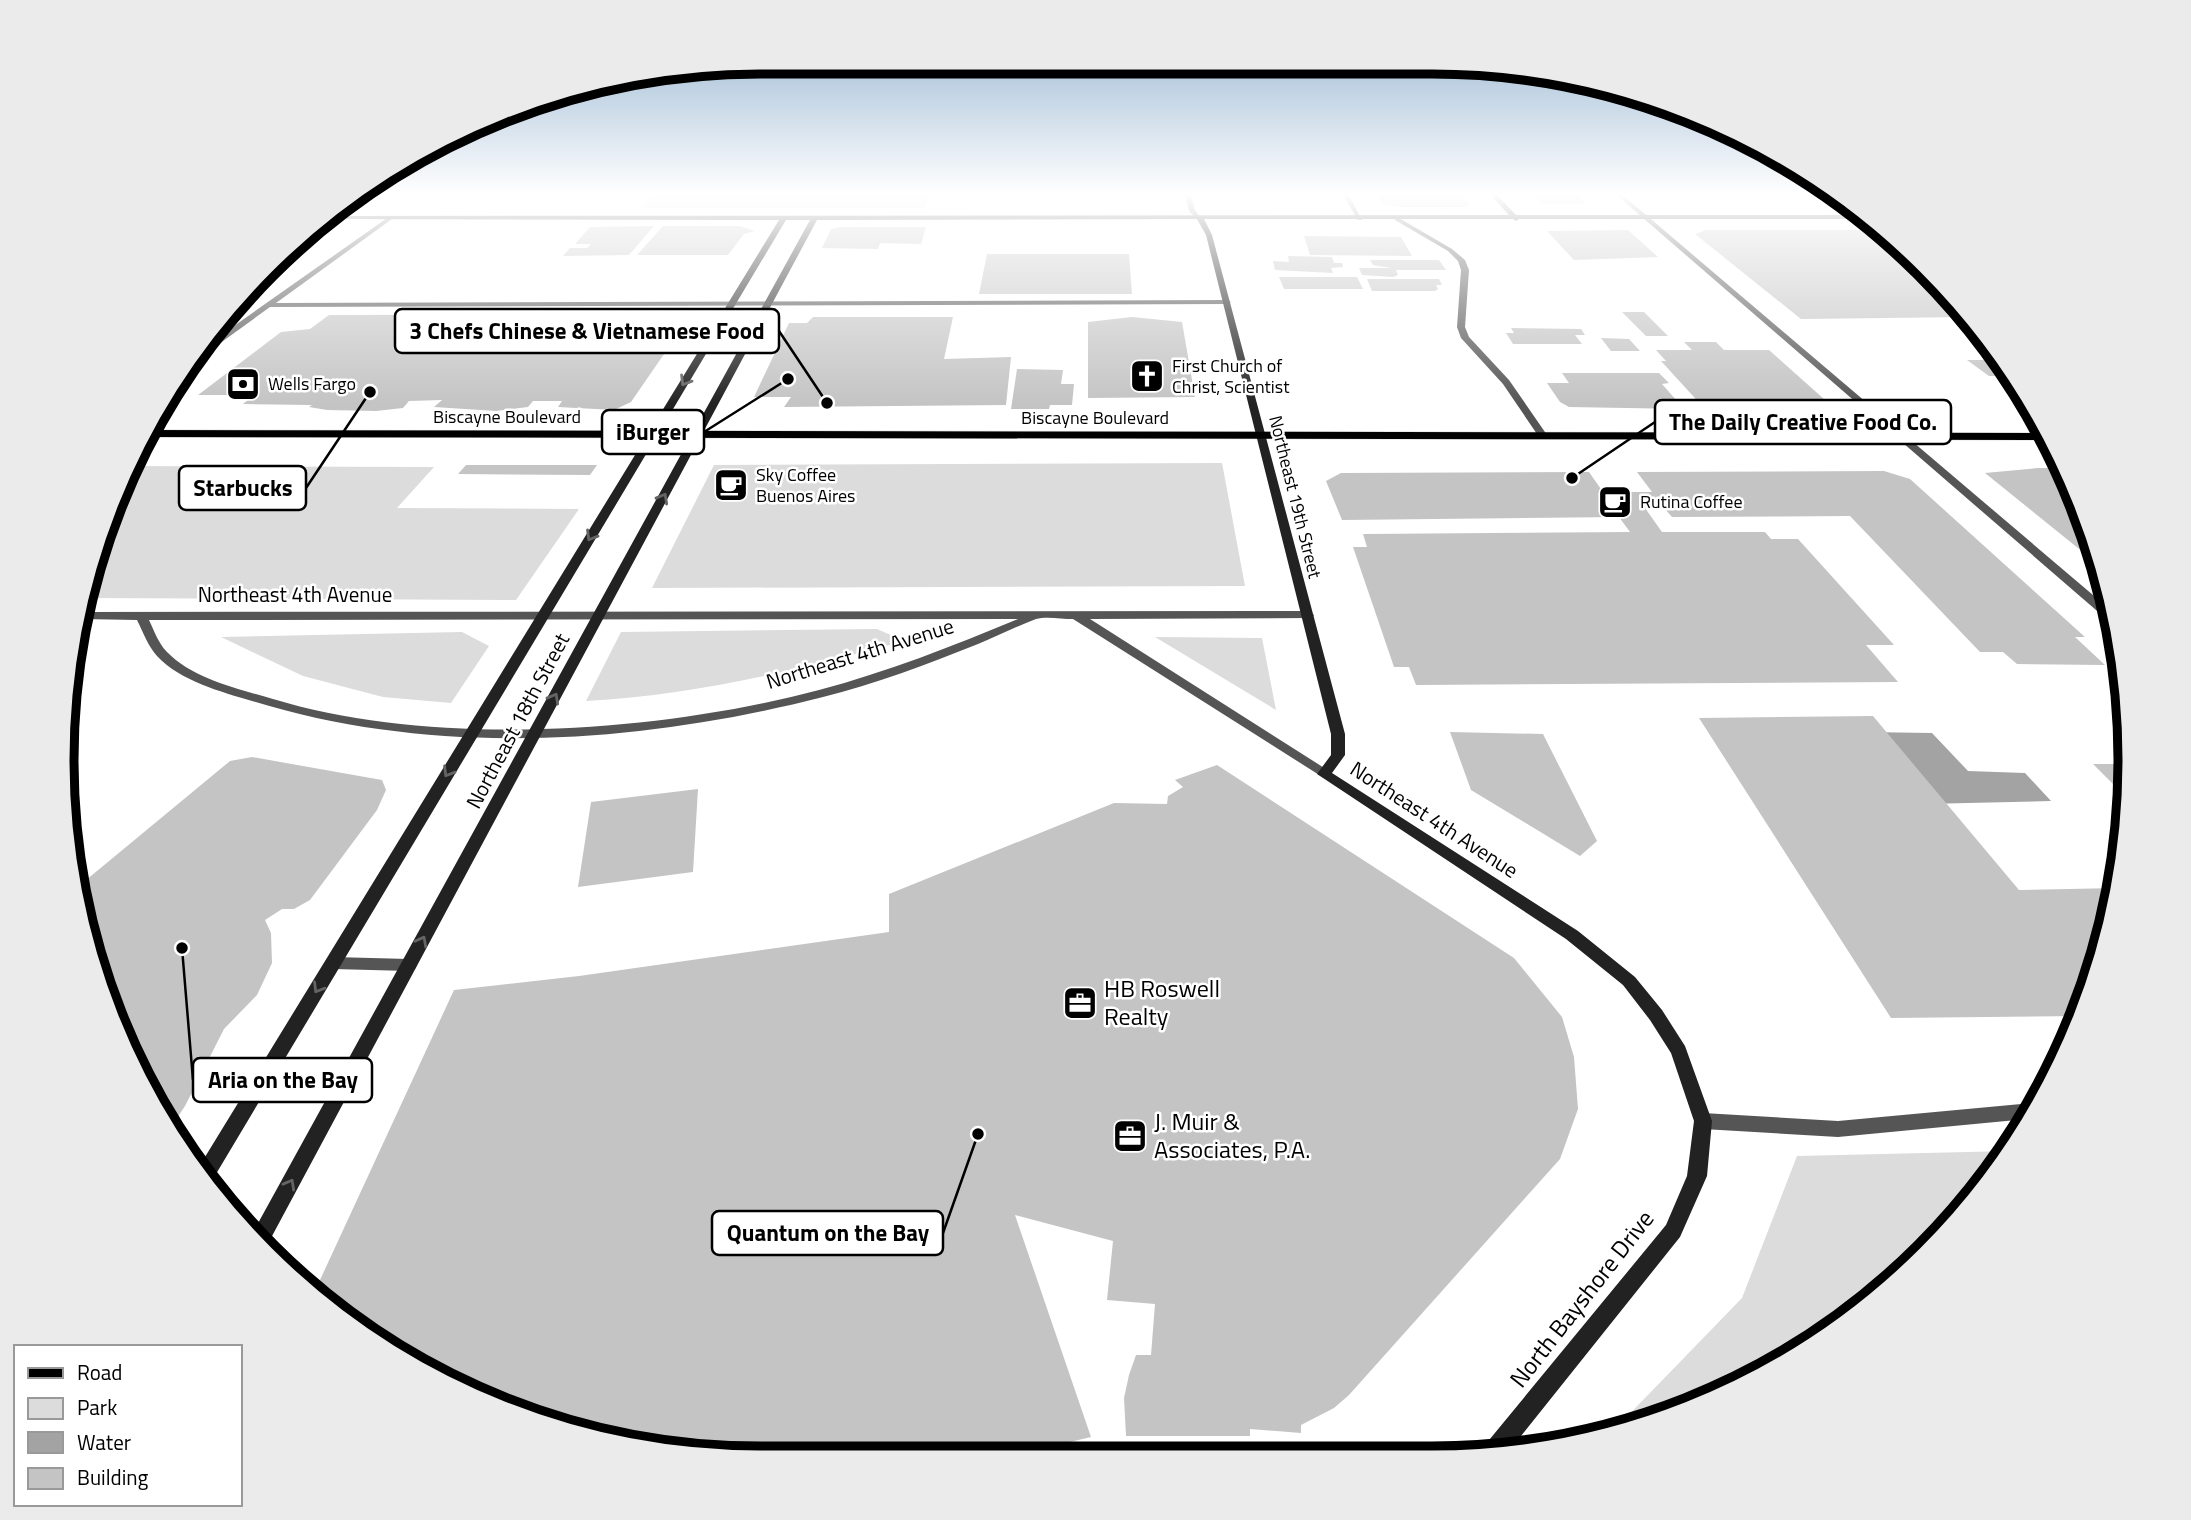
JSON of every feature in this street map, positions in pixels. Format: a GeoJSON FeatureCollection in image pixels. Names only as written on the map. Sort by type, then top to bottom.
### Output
{"type":"FeatureCollection","features":[{"type":"Feature","properties":{"kind":"main road","name":"Biscayne Boulevard"},"geometry":{"type":"LineString","coordinates":[[156,434],[2037,437]]}},
{"type":"Feature","properties":{"kind":"street"},"geometry":{"type":"LineString","coordinates":[[214,344],[328,263]]}},
{"type":"Feature","properties":{"kind":"street","name":"Northeast 18th Street"},"geometry":{"type":"LineString","coordinates":[[209,1169],[756,263]]}},
{"type":"Feature","properties":{"kind":"street","name":"Northeast 18th Street"},"geometry":{"type":"LineString","coordinates":[[264,1233],[790,263]]}},
{"type":"Feature","properties":{"kind":"street","name":"Northeast 19th Street"},"geometry":{"type":"LineString","coordinates":[[1217,263],[1338,734],[1338,755],[1324,774]]}},
{"type":"Feature","properties":{"kind":"street"},"geometry":{"type":"LineString","coordinates":[[1462,263],[1465,270],[1461,327],[1465,338],[1506,382],[1542,435]]}},
{"type":"Feature","properties":{"kind":"street"},"geometry":{"type":"LineString","coordinates":[[1699,263],[2100,607]]}},
{"type":"Feature","properties":{"kind":"street"},"geometry":{"type":"LineString","coordinates":[[269,305],[1227,302]]}},
{"type":"Feature","properties":{"kind":"street","name":"Northeast 4th Avenue"},"geometry":{"type":"LineString","coordinates":[[141,616],[164,657],[210,682],[256,699],[342,721],[418,731],[472,732],[627,727],[704,717],[792,701],[867,678],[1038,615]]}},
{"type":"Feature","properties":{"kind":"street","name":"Northeast 4th Avenue"},"geometry":{"type":"LineString","coordinates":[[1075,615],[1572,935],[1629,981],[1656,1014],[1679,1051],[1703,1121]]}},
{"type":"Feature","properties":{"kind":"street","name":"Northeast 4th Avenue"},"geometry":{"type":"LineString","coordinates":[[89,616],[1308,615]]}},
{"type":"Feature","properties":{"kind":"street"},"geometry":{"type":"LineString","coordinates":[[333,963],[409,965]]}},
{"type":"Feature","properties":{"kind":"street"},"geometry":{"type":"LineString","coordinates":[[1703,1121],[1838,1129],[2020,1112]]}},
{"type":"Feature","properties":{"kind":"street","name":"North Bayshore Drive"},"geometry":{"type":"LineString","coordinates":[[1501,1443],[1673,1231],[1697,1175],[1703,1121]]}},
{"type":"Feature","properties":{"kind":"green space"},"geometry":{"type":"Polygon","coordinates":[[[1222,463],[1245,586],[652,588],[714,465],[1222,463]]]}},
{"type":"Feature","properties":{"kind":"green space"},"geometry":{"type":"Polygon","coordinates":[[[140,466],[434,467],[397,508],[579,509],[516,600],[93,598],[110,539],[140,466]]]}},
{"type":"Feature","properties":{"kind":"green space"},"geometry":{"type":"Polygon","coordinates":[[[877,629],[904,641],[746,680],[667,693],[586,701],[621,632],[877,629]]]}},
{"type":"Feature","properties":{"kind":"green space"},"geometry":{"type":"Polygon","coordinates":[[[462,632],[489,646],[451,703],[383,697],[303,676],[221,637],[462,632]]]}},
{"type":"Feature","properties":{"kind":"green space"},"geometry":{"type":"Polygon","coordinates":[[[1155,637],[1262,638],[1276,710],[1155,637]]]}},
{"type":"Feature","properties":{"kind":"green space"},"geometry":{"type":"Polygon","coordinates":[[[1995,1151],[1947,1213],[1884,1276],[1849,1305],[1774,1355],[1735,1376],[1694,1394],[1626,1418],[1742,1298],[1797,1156],[1995,1151]]]}},
{"type":"Feature","properties":{"kind":"water"},"geometry":{"type":"Polygon","coordinates":[[[1865,732],[1932,733],[1968,771],[2025,773],[2051,801],[1924,804],[1865,732]]]}},
{"type":"Feature","properties":{"kind":"building"},"geometry":{"type":"Polygon","coordinates":[[[985,263],[1130,263],[1132,294],[979,294],[985,263]]]}},
{"type":"Feature","properties":{"kind":"building"},"geometry":{"type":"Polygon","coordinates":[[[1273,263],[1342,263],[1343,267],[1331,268],[1333,273],[1275,270],[1273,263]]]}},
{"type":"Feature","properties":{"kind":"building"},"geometry":{"type":"Polygon","coordinates":[[[1372,263],[1441,263],[1446,270],[1396,270],[1398,275],[1393,277],[1362,275],[1359,268],[1391,268],[1372,263]]]}},
{"type":"Feature","properties":{"kind":"building"},"geometry":{"type":"Polygon","coordinates":[[[1731,263],[1904,263],[1955,317],[1801,319],[1731,263]]]}},
{"type":"Feature","properties":{"kind":"building"},"geometry":{"type":"Polygon","coordinates":[[[1279,277],[1357,277],[1363,289],[1284,289],[1279,277]]]}},
{"type":"Feature","properties":{"kind":"building"},"geometry":{"type":"Polygon","coordinates":[[[1367,279],[1439,279],[1442,285],[1436,285],[1438,289],[1435,291],[1372,291],[1367,279]]]}},
{"type":"Feature","properties":{"kind":"building"},"geometry":{"type":"Polygon","coordinates":[[[1622,312],[1644,312],[1668,336],[1646,336],[1622,312]]]}},
{"type":"Feature","properties":{"kind":"building"},"geometry":{"type":"Polygon","coordinates":[[[672,314],[684,325],[631,402],[614,410],[558,407],[562,401],[533,401],[528,407],[496,411],[434,407],[442,400],[409,401],[403,408],[376,411],[327,410],[309,407],[312,405],[243,404],[254,395],[198,395],[281,332],[310,329],[329,315],[672,314]]]}},
{"type":"Feature","properties":{"kind":"building"},"geometry":{"type":"Polygon","coordinates":[[[813,317],[953,317],[944,359],[1011,357],[1006,405],[784,407],[791,397],[754,397],[789,323],[807,323],[813,317]]]}},
{"type":"Feature","properties":{"kind":"building"},"geometry":{"type":"Polygon","coordinates":[[[1132,317],[1182,322],[1195,397],[1088,398],[1088,322],[1132,317]]]}},
{"type":"Feature","properties":{"kind":"building"},"geometry":{"type":"Polygon","coordinates":[[[1511,328],[1581,329],[1585,335],[1575,335],[1582,344],[1513,344],[1506,333],[1514,333],[1511,328]]]}},
{"type":"Feature","properties":{"kind":"building"},"geometry":{"type":"Polygon","coordinates":[[[1601,338],[1629,339],[1640,351],[1611,351],[1601,338]]]}},
{"type":"Feature","properties":{"kind":"building"},"geometry":{"type":"Polygon","coordinates":[[[1684,342],[1716,342],[1724,350],[1769,350],[1834,408],[1704,408],[1661,361],[1666,361],[1656,350],[1692,350],[1684,342]]]}},
{"type":"Feature","properties":{"kind":"building"},"geometry":{"type":"Polygon","coordinates":[[[1967,360],[1989,360],[2000,376],[1989,376],[1967,360]]]}},
{"type":"Feature","properties":{"kind":"building"},"geometry":{"type":"Polygon","coordinates":[[[1017,369],[1063,370],[1061,384],[1074,384],[1072,405],[1050,405],[1049,409],[1011,409],[1017,369]]]}},
{"type":"Feature","properties":{"kind":"building"},"geometry":{"type":"Polygon","coordinates":[[[1562,373],[1659,373],[1669,383],[1662,384],[1684,409],[1569,407],[1560,402],[1547,383],[1569,383],[1562,373]]]}},
{"type":"Feature","properties":{"kind":"building"},"geometry":{"type":"Polygon","coordinates":[[[466,465],[597,465],[590,475],[458,474],[466,465]]]}},
{"type":"Feature","properties":{"kind":"building"},"geometry":{"type":"Polygon","coordinates":[[[2052,468],[2086,554],[1985,473],[2052,468]]]}},
{"type":"Feature","properties":{"kind":"building"},"geometry":{"type":"Polygon","coordinates":[[[1884,471],[1910,479],[2085,637],[2075,637],[2105,665],[2017,664],[2003,652],[1980,652],[1850,516],[1672,517],[1664,508],[1645,508],[1662,532],[1765,532],[1771,539],[1798,539],[1894,645],[1866,645],[1898,682],[1416,685],[1409,667],[1394,667],[1353,547],[1367,547],[1363,534],[1630,532],[1619,517],[1342,520],[1326,481],[1341,473],[1589,472],[1603,492],[1652,492],[1637,472],[1884,471]]]}},
{"type":"Feature","properties":{"kind":"building"},"geometry":{"type":"Polygon","coordinates":[[[1873,716],[2019,890],[2105,888],[2094,938],[2068,1016],[1891,1018],[1699,718],[1873,716]]]}},
{"type":"Feature","properties":{"kind":"building"},"geometry":{"type":"Polygon","coordinates":[[[1450,732],[1543,734],[1597,841],[1580,856],[1471,790],[1450,732]]]}},
{"type":"Feature","properties":{"kind":"building"},"geometry":{"type":"Polygon","coordinates":[[[252,757],[382,780],[386,790],[377,810],[310,900],[294,909],[282,909],[265,920],[271,933],[272,963],[257,995],[224,1029],[176,1120],[144,1064],[126,1023],[97,938],[85,881],[230,761],[252,757]]]}},
{"type":"Feature","properties":{"kind":"building"},"geometry":{"type":"Polygon","coordinates":[[[2093,764],[2118,764],[2117,788],[2093,764]]]}},
{"type":"Feature","properties":{"kind":"building"},"geometry":{"type":"Polygon","coordinates":[[[1217,765],[1514,958],[1562,1017],[1574,1057],[1578,1109],[1560,1159],[1349,1395],[1334,1408],[1301,1425],[1301,1433],[1250,1429],[1250,1436],[1126,1436],[1124,1398],[1129,1375],[1136,1355],[1151,1355],[1155,1304],[1107,1300],[1113,1241],[1015,1215],[1091,1437],[1053,1446],[760,1446],[670,1441],[626,1433],[539,1410],[456,1376],[379,1331],[318,1285],[454,990],[579,976],[889,932],[889,894],[1114,803],[1167,804],[1168,796],[1183,787],[1175,780],[1217,765]]]}},
{"type":"Feature","properties":{"kind":"building"},"geometry":{"type":"Polygon","coordinates":[[[698,789],[693,872],[578,887],[591,802],[698,789]]]}},
{"type":"Feature","properties":{"kind":"place","name":"First Church of Christ, Scientist"},"geometry":{"type":"Point","coordinates":[1147,376]}},
{"type":"Feature","properties":{"kind":"place","name":"iBurger"},"geometry":{"type":"Point","coordinates":[788,379]}},
{"type":"Feature","properties":{"kind":"place","name":"Wells Fargo"},"geometry":{"type":"Point","coordinates":[243,384]}},
{"type":"Feature","properties":{"kind":"place","name":"Starbucks"},"geometry":{"type":"Point","coordinates":[370,392]}},
{"type":"Feature","properties":{"kind":"place","name":"3 Chefs Chinese & Vietnamese Food"},"geometry":{"type":"Point","coordinates":[827,403]}},
{"type":"Feature","properties":{"kind":"place","name":"The Daily Creative Food Co."},"geometry":{"type":"Point","coordinates":[1572,478]}},
{"type":"Feature","properties":{"kind":"place","name":"Sky Coffee Buenos Aires"},"geometry":{"type":"Point","coordinates":[731,485]}},
{"type":"Feature","properties":{"kind":"place","name":"Rutina Coffee"},"geometry":{"type":"Point","coordinates":[1615,502]}},
{"type":"Feature","properties":{"kind":"place","name":"Aria on the Bay"},"geometry":{"type":"Point","coordinates":[182,948]}},
{"type":"Feature","properties":{"kind":"place","name":"HB Roswell Realty"},"geometry":{"type":"Point","coordinates":[1080,1003]}},
{"type":"Feature","properties":{"kind":"place","name":"Quantum on the Bay"},"geometry":{"type":"Point","coordinates":[978,1134]}},
{"type":"Feature","properties":{"kind":"place","name":"J. Muir & Associates, P.A."},"geometry":{"type":"Point","coordinates":[1130,1136]}}]}
